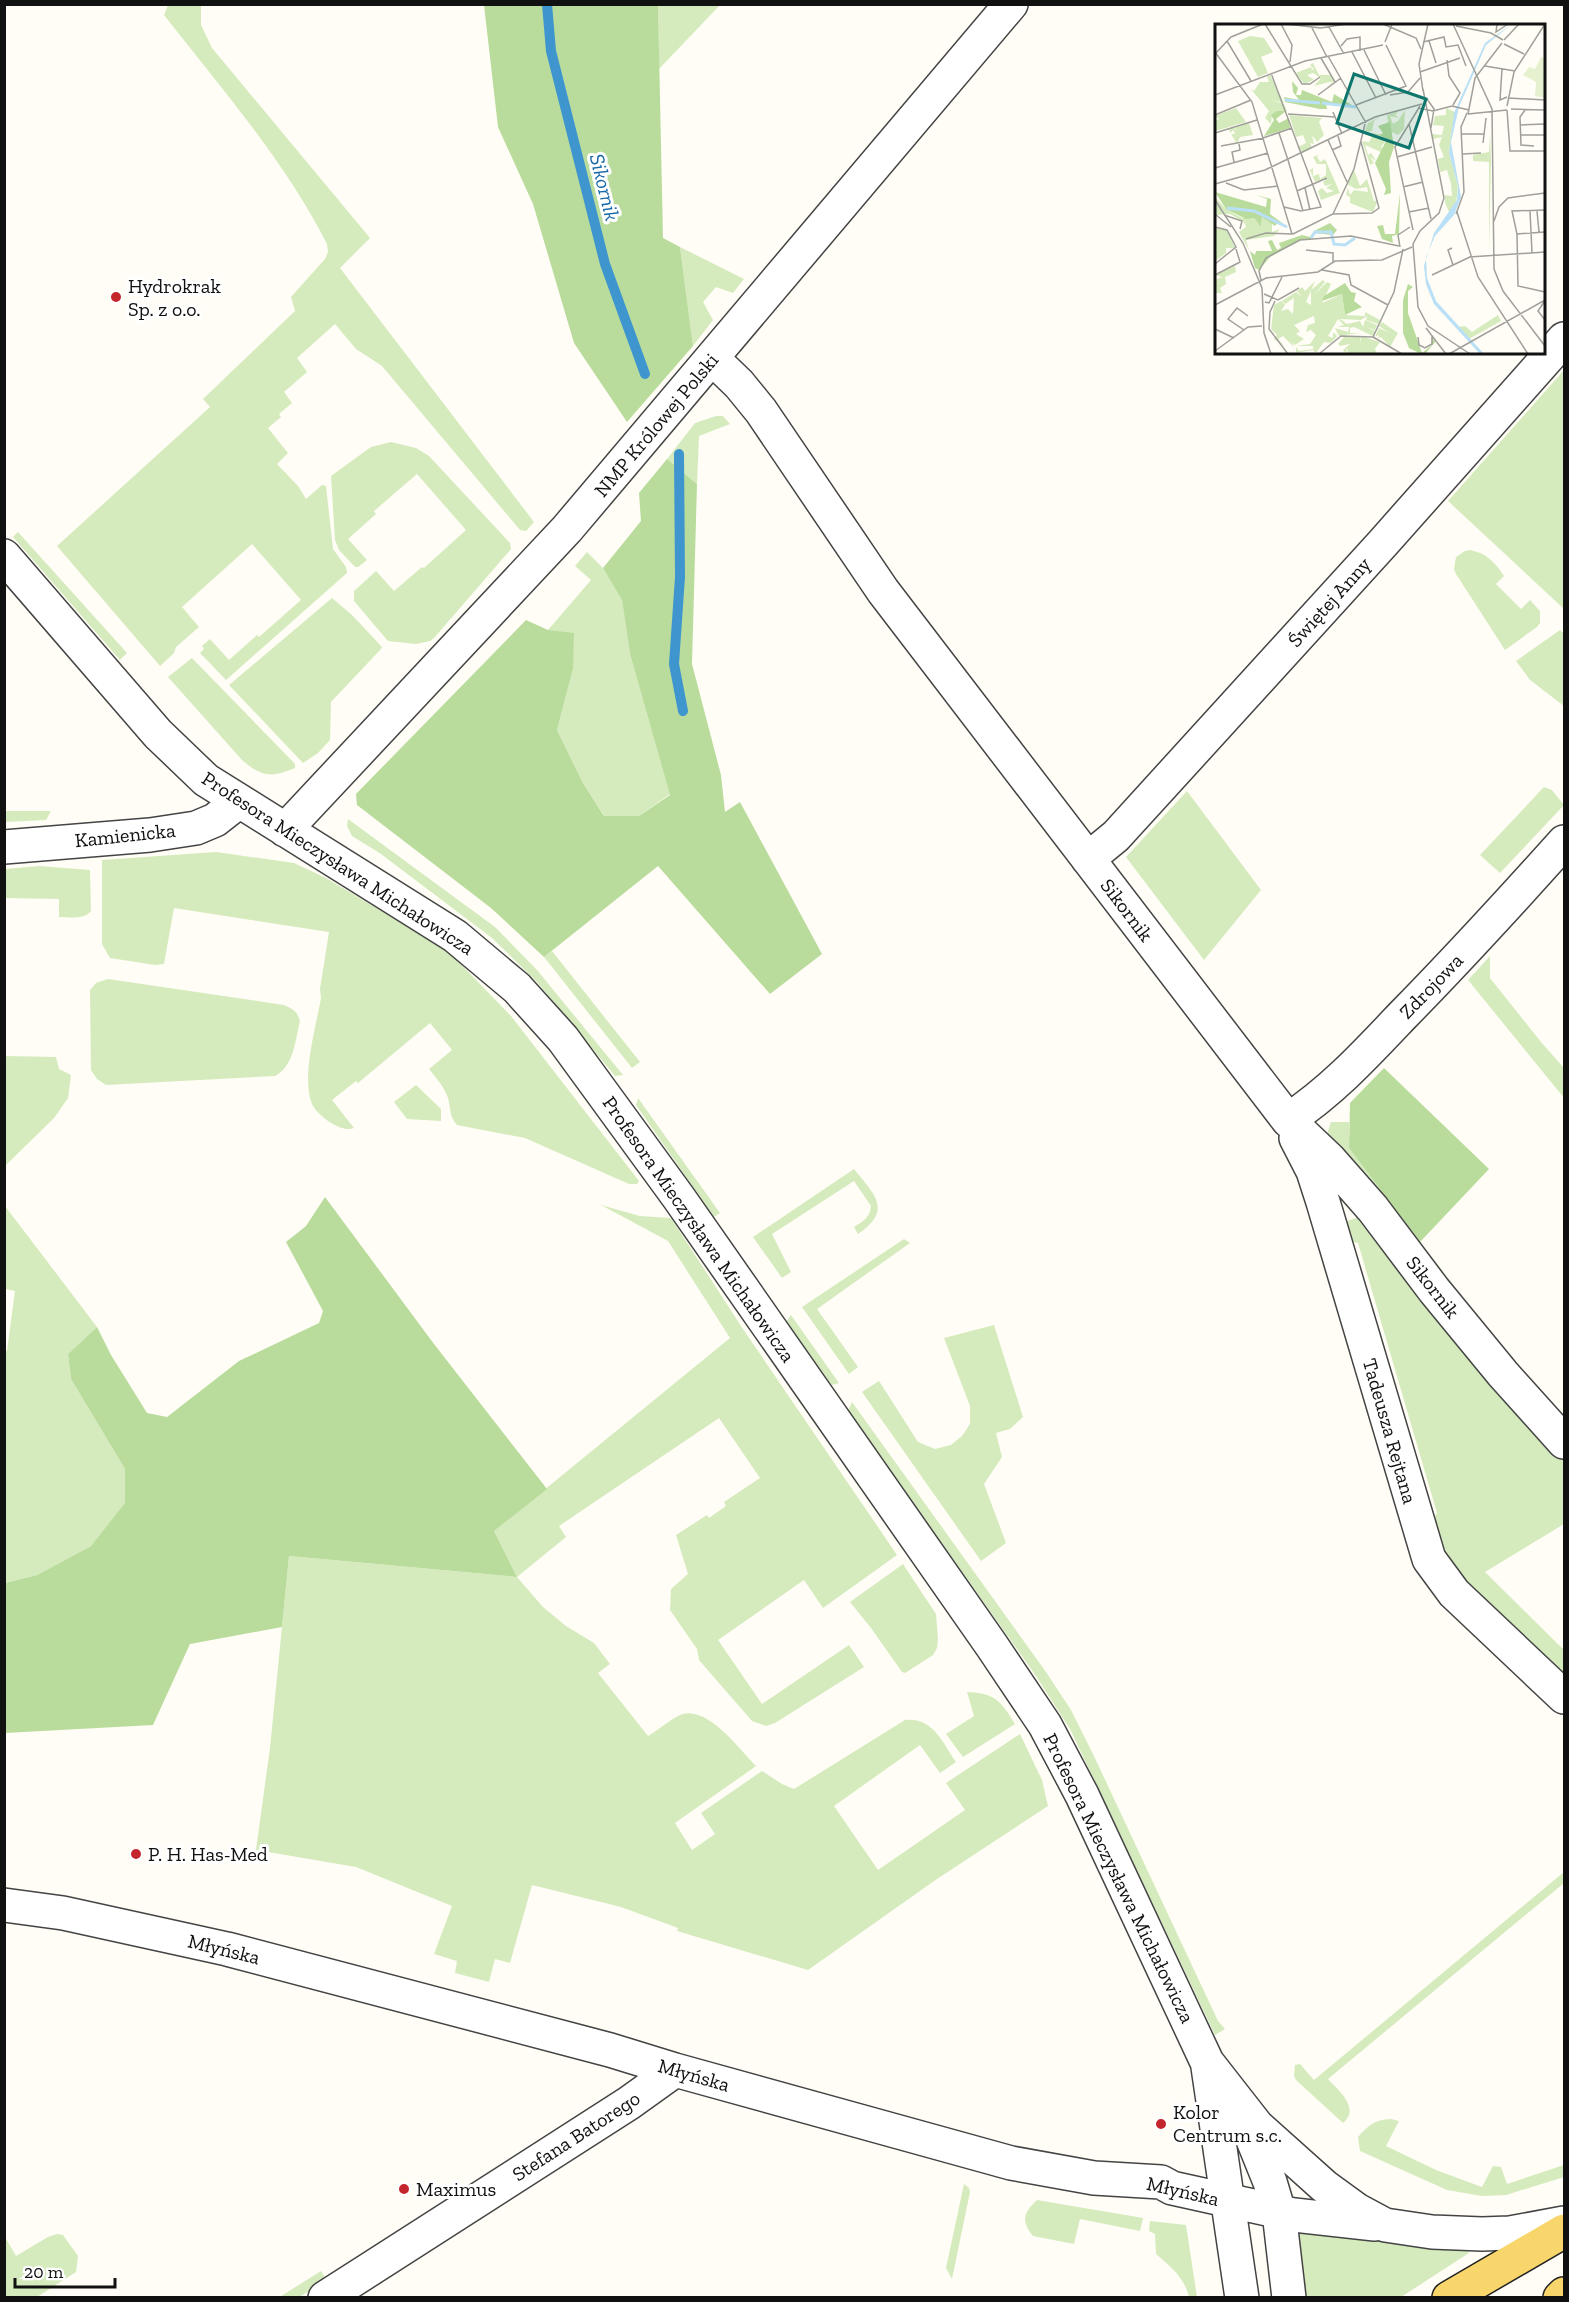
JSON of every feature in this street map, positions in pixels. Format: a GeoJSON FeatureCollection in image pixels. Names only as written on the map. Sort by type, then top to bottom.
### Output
{"type":"FeatureCollection","features":[{"type":"Feature","properties":{"kind":"main road"},"geometry":{"type":"LineString","coordinates":[[1449,2298],[1564,2231]]}},
{"type":"Feature","properties":{"kind":"main road"},"geometry":{"type":"LineString","coordinates":[[1560,2298],[1564,2294]]}},
{"type":"Feature","properties":{"kind":"street","name":"NMP Królowej Polski"},"geometry":{"type":"LineString","coordinates":[[285,830],[567,529],[1011,4]]}},
{"type":"Feature","properties":{"kind":"street","name":"Świętej Anny"},"geometry":{"type":"LineString","coordinates":[[1088,859],[1116,836],[1383,543],[1564,339]]}},
{"type":"Feature","properties":{"kind":"street","name":"Sikornik"},"geometry":{"type":"LineString","coordinates":[[713,359],[762,411],[883,591],[1288,1120],[1329,1159],[1373,1209],[1434,1290],[1564,1442]]}},
{"type":"Feature","properties":{"kind":"street","name":"Profesora Mieczysława Michałowicza"},"geometry":{"type":"LineString","coordinates":[[4,556],[158,734],[206,780],[455,936],[492,965],[543,1016],[586,1068],[1045,1725],[1082,1795],[1207,2062],[1239,2105],[1269,2138],[1324,2186],[1357,2210],[1385,2225],[1432,2232],[1482,2234],[1510,2233],[1564,2223]]}},
{"type":"Feature","properties":{"kind":"street","name":"Kamienicka"},"geometry":{"type":"LineString","coordinates":[[4,847],[150,835],[196,828],[215,820],[238,802]]}},
{"type":"Feature","properties":{"kind":"street","name":"Zdrojowa"},"geometry":{"type":"LineString","coordinates":[[1288,1120],[1337,1083],[1441,977],[1564,842]]}},
{"type":"Feature","properties":{"kind":"street","name":"Tadeusza Rejtana"},"geometry":{"type":"LineString","coordinates":[[1288,1120],[1323,1202],[1429,1559],[1454,1593],[1564,1697]]}},
{"type":"Feature","properties":{"kind":"street","name":"Młyńska"},"geometry":{"type":"LineString","coordinates":[[4,1905],[63,1913],[227,1949],[610,2050],[1011,2163],[1094,2178],[1161,2182],[1172,2188],[1303,2217],[1385,2225]]}},
{"type":"Feature","properties":{"kind":"street","name":"Profesora Mieczysława Michałowicza"},"geometry":{"type":"LineString","coordinates":[[1207,2062],[1242,2298]]}},
{"type":"Feature","properties":{"kind":"street","name":"Stefana Batorego"},"geometry":{"type":"LineString","coordinates":[[325,2298],[619,2109],[675,2070]]}},
{"type":"Feature","properties":{"kind":"street","name":"Profesora Mieczysława Michałowicza"},"geometry":{"type":"LineString","coordinates":[[1239,2105],[1270,2182],[1279,2212],[1289,2298]]}},
{"type":"Feature","properties":{"kind":"green space"},"geometry":{"type":"Polygon","coordinates":[[[168,5],[201,5],[201,25],[212,48],[370,238],[340,268],[534,522],[526,531],[520,530],[382,366],[356,349],[335,324],[297,358],[307,372],[284,392],[292,403],[268,428],[288,453],[277,464],[298,486],[306,499],[322,485],[326,486],[333,549],[346,567],[347,573],[226,680],[200,653],[204,649],[202,646],[210,639],[229,660],[301,600],[252,544],[182,607],[199,627],[176,647],[174,653],[160,666],[57,546],[210,407],[203,399],[295,311],[291,297],[325,259],[328,252],[327,244],[310,213],[272,154],[164,15],[168,5]]]}},
{"type":"Feature","properties":{"kind":"green space"},"geometry":{"type":"Polygon","coordinates":[[[484,5],[658,5],[663,238],[680,247],[693,346],[627,422],[574,343],[533,204],[498,127],[484,5]]]}},
{"type":"Feature","properties":{"kind":"green space"},"geometry":{"type":"Polygon","coordinates":[[[658,5],[720,5],[659,69],[658,5]]]}},
{"type":"Feature","properties":{"kind":"green space"},"geometry":{"type":"Polygon","coordinates":[[[680,247],[744,279],[733,293],[716,287],[703,302],[713,320],[693,346],[680,247]]]}},
{"type":"Feature","properties":{"kind":"green space"},"geometry":{"type":"Polygon","coordinates":[[[1564,370],[1564,609],[1448,501],[1564,370]]]}},
{"type":"Feature","properties":{"kind":"green space"},"geometry":{"type":"Polygon","coordinates":[[[723,416],[730,424],[699,436],[697,484],[667,459],[695,423],[723,416]]]}},
{"type":"Feature","properties":{"kind":"green space"},"geometry":{"type":"Polygon","coordinates":[[[391,442],[416,448],[429,456],[510,543],[511,549],[434,638],[416,644],[388,641],[354,601],[354,591],[376,571],[394,591],[422,567],[424,568],[466,530],[417,474],[374,511],[376,514],[348,539],[367,560],[355,567],[339,550],[335,540],[331,476],[371,447],[391,442]]]}},
{"type":"Feature","properties":{"kind":"green space"},"geometry":{"type":"Polygon","coordinates":[[[667,459],[697,484],[692,664],[721,775],[725,812],[740,802],[822,954],[770,994],[658,866],[544,957],[491,908],[357,805],[356,794],[526,620],[548,630],[574,633],[573,669],[557,730],[583,783],[604,816],[639,816],[670,795],[630,654],[622,600],[603,568],[641,521],[639,493],[667,459]]]}},
{"type":"Feature","properties":{"kind":"green space"},"geometry":{"type":"Polygon","coordinates":[[[18,532],[127,653],[120,660],[13,537],[18,532]]]}},
{"type":"Feature","properties":{"kind":"green space"},"geometry":{"type":"Polygon","coordinates":[[[1470,550],[1485,556],[1497,566],[1504,576],[1496,584],[1521,609],[1530,600],[1540,611],[1540,623],[1537,627],[1505,650],[1454,569],[1456,557],[1470,550]]]}},
{"type":"Feature","properties":{"kind":"green space"},"geometry":{"type":"Polygon","coordinates":[[[587,552],[603,568],[622,599],[630,654],[670,794],[639,816],[605,817],[583,783],[557,730],[573,669],[548,630],[591,580],[575,566],[587,552]]]}},
{"type":"Feature","properties":{"kind":"green space"},"geometry":{"type":"Polygon","coordinates":[[[332,598],[352,615],[382,647],[331,702],[330,740],[318,753],[303,763],[229,685],[332,598]]]}},
{"type":"Feature","properties":{"kind":"green space"},"geometry":{"type":"Polygon","coordinates":[[[1560,630],[1564,634],[1564,706],[1530,680],[1516,661],[1560,630]]]}},
{"type":"Feature","properties":{"kind":"green space"},"geometry":{"type":"Polygon","coordinates":[[[192,658],[295,764],[295,768],[267,774],[255,770],[242,760],[168,677],[192,658]]]}},
{"type":"Feature","properties":{"kind":"green space"},"geometry":{"type":"Polygon","coordinates":[[[1544,787],[1552,790],[1564,805],[1500,873],[1480,855],[1544,787]]]}},
{"type":"Feature","properties":{"kind":"green space"},"geometry":{"type":"Polygon","coordinates":[[[1187,791],[1261,890],[1204,960],[1126,857],[1187,791]]]}},
{"type":"Feature","properties":{"kind":"green space"},"geometry":{"type":"Polygon","coordinates":[[[5,811],[51,811],[46,820],[5,822],[5,811]]]}},
{"type":"Feature","properties":{"kind":"green space"},"geometry":{"type":"Polygon","coordinates":[[[348,819],[495,927],[537,970],[623,1075],[615,1076],[537,982],[492,938],[381,854],[352,836],[347,826],[348,819]]]}},
{"type":"Feature","properties":{"kind":"green space"},"geometry":{"type":"Polygon","coordinates":[[[216,852],[294,863],[326,878],[448,951],[511,1016],[639,1181],[637,1184],[629,1184],[525,1138],[457,1125],[451,1115],[448,1098],[440,1082],[429,1069],[452,1050],[430,1023],[358,1083],[356,1081],[332,1100],[354,1128],[341,1128],[324,1118],[312,1104],[308,1080],[310,1052],[321,998],[320,989],[329,932],[174,908],[164,964],[155,965],[110,958],[102,944],[102,860],[216,852]]]}},
{"type":"Feature","properties":{"kind":"green space"},"geometry":{"type":"Polygon","coordinates":[[[39,866],[90,870],[91,911],[80,917],[59,917],[59,899],[5,898],[5,869],[39,866]]]}},
{"type":"Feature","properties":{"kind":"green space"},"geometry":{"type":"Polygon","coordinates":[[[552,951],[640,1062],[632,1068],[544,957],[552,951]]]}},
{"type":"Feature","properties":{"kind":"green space"},"geometry":{"type":"Polygon","coordinates":[[[1490,956],[1490,978],[1564,1068],[1564,1098],[1468,980],[1490,956]]]}},
{"type":"Feature","properties":{"kind":"green space"},"geometry":{"type":"Polygon","coordinates":[[[108,979],[284,1005],[298,1015],[300,1021],[290,1059],[281,1072],[275,1076],[106,1085],[97,1079],[91,1070],[90,990],[96,983],[108,979]]]}},
{"type":"Feature","properties":{"kind":"green space"},"geometry":{"type":"Polygon","coordinates":[[[5,1056],[56,1057],[59,1069],[71,1075],[68,1098],[54,1118],[5,1166],[5,1056]]]}},
{"type":"Feature","properties":{"kind":"green space"},"geometry":{"type":"Polygon","coordinates":[[[1384,1068],[1489,1169],[1420,1242],[1349,1148],[1350,1103],[1384,1068]]]}},
{"type":"Feature","properties":{"kind":"green space"},"geometry":{"type":"Polygon","coordinates":[[[416,1085],[441,1109],[441,1121],[407,1119],[394,1102],[416,1085]]]}},
{"type":"Feature","properties":{"kind":"green space"},"geometry":{"type":"Polygon","coordinates":[[[638,1098],[720,1213],[714,1217],[636,1105],[638,1098]]]}},
{"type":"Feature","properties":{"kind":"green space"},"geometry":{"type":"Polygon","coordinates":[[[1331,1122],[1349,1122],[1349,1148],[1486,1328],[1331,1145],[1327,1134],[1331,1122]]]}},
{"type":"Feature","properties":{"kind":"green space"},"geometry":{"type":"Polygon","coordinates":[[[854,1169],[874,1195],[878,1210],[875,1217],[858,1234],[854,1227],[868,1216],[871,1206],[854,1181],[772,1234],[791,1272],[782,1278],[753,1237],[854,1169]]]}},
{"type":"Feature","properties":{"kind":"green space"},"geometry":{"type":"Polygon","coordinates":[[[325,1197],[434,1344],[547,1489],[494,1531],[517,1577],[289,1556],[282,1627],[190,1644],[153,1725],[5,1733],[5,1583],[37,1575],[91,1546],[125,1503],[125,1469],[71,1379],[68,1354],[97,1327],[111,1355],[147,1413],[167,1417],[239,1361],[319,1323],[323,1311],[286,1242],[306,1226],[325,1197]]]}},
{"type":"Feature","properties":{"kind":"green space"},"geometry":{"type":"Polygon","coordinates":[[[601,1205],[640,1216],[671,1218],[743,1329],[897,1555],[823,1608],[804,1580],[718,1640],[762,1704],[849,1645],[864,1667],[775,1723],[766,1726],[752,1721],[699,1660],[697,1649],[670,1610],[671,1589],[688,1574],[676,1535],[707,1515],[709,1518],[726,1506],[724,1502],[760,1478],[719,1418],[559,1526],[566,1537],[517,1577],[494,1531],[730,1338],[668,1241],[601,1205]]]}},
{"type":"Feature","properties":{"kind":"green space"},"geometry":{"type":"Polygon","coordinates":[[[5,1206],[97,1327],[68,1354],[71,1379],[125,1469],[125,1504],[91,1546],[37,1575],[5,1583],[4,1351],[7,1351],[15,1291],[5,1289],[5,1206]]]}},
{"type":"Feature","properties":{"kind":"green space"},"geometry":{"type":"Polygon","coordinates":[[[1359,1217],[1564,1456],[1564,1524],[1485,1572],[1564,1650],[1564,1681],[1469,1589],[1444,1558],[1429,1525],[1437,1513],[1358,1243],[1346,1240],[1341,1223],[1359,1217]]]}},
{"type":"Feature","properties":{"kind":"green space"},"geometry":{"type":"Polygon","coordinates":[[[904,1239],[910,1243],[817,1309],[858,1367],[849,1374],[802,1307],[904,1239]]]}},
{"type":"Feature","properties":{"kind":"green space"},"geometry":{"type":"Polygon","coordinates":[[[791,1315],[839,1383],[832,1385],[786,1322],[791,1315]]]}},
{"type":"Feature","properties":{"kind":"green space"},"geometry":{"type":"Polygon","coordinates":[[[994,1325],[1023,1417],[1010,1429],[996,1433],[1002,1457],[984,1484],[1006,1543],[981,1561],[862,1392],[879,1381],[918,1442],[935,1449],[951,1445],[962,1436],[970,1424],[970,1406],[944,1338],[994,1325]]]}},
{"type":"Feature","properties":{"kind":"green space"},"geometry":{"type":"Polygon","coordinates":[[[852,1402],[1071,1710],[1218,2021],[1225,2029],[1215,2035],[1070,1729],[1034,1673],[848,1411],[852,1402]]]}},
{"type":"Feature","properties":{"kind":"green space"},"geometry":{"type":"Polygon","coordinates":[[[289,1556],[517,1577],[543,1607],[566,1626],[594,1643],[610,1664],[598,1673],[648,1736],[683,1714],[693,1714],[703,1717],[723,1731],[756,1766],[675,1823],[692,1850],[715,1834],[701,1813],[762,1771],[794,1789],[905,1720],[923,1722],[930,1727],[936,1732],[956,1762],[940,1773],[920,1745],[834,1806],[878,1870],[965,1810],[946,1783],[1020,1734],[1042,1780],[1048,1806],[937,1879],[808,1970],[677,1931],[678,1928],[621,1907],[532,1885],[510,1963],[495,1959],[489,1982],[455,1973],[457,1961],[434,1954],[452,1906],[356,1867],[256,1850],[270,1748],[289,1556]]]}},
{"type":"Feature","properties":{"kind":"green space"},"geometry":{"type":"Polygon","coordinates":[[[903,1564],[936,1614],[938,1639],[933,1655],[905,1673],[850,1602],[903,1564]]]}},
{"type":"Feature","properties":{"kind":"green space"},"geometry":{"type":"Polygon","coordinates":[[[967,1692],[991,1696],[1006,1709],[1015,1724],[963,1757],[946,1734],[974,1716],[967,1692]]]}},
{"type":"Feature","properties":{"kind":"green space"},"geometry":{"type":"Polygon","coordinates":[[[1564,1872],[1564,1883],[1328,2079],[1349,2105],[1348,2117],[1343,2123],[1296,2080],[1295,2065],[1300,2064],[1314,2080],[1564,1872]]]}},
{"type":"Feature","properties":{"kind":"green space"},"geometry":{"type":"Polygon","coordinates":[[[1391,2119],[1399,2121],[1386,2146],[1436,2170],[1482,2187],[1493,2166],[1501,2167],[1507,2184],[1564,2165],[1564,2177],[1506,2195],[1482,2196],[1447,2190],[1360,2151],[1358,2137],[1376,2122],[1391,2119]]]}},
{"type":"Feature","properties":{"kind":"green space"},"geometry":{"type":"Polygon","coordinates":[[[964,2184],[970,2192],[952,2279],[946,2268],[964,2184]]]}},
{"type":"Feature","properties":{"kind":"green space"},"geometry":{"type":"Polygon","coordinates":[[[1037,2200],[1143,2218],[1140,2231],[1080,2219],[1074,2244],[1033,2236],[1025,2217],[1037,2200]]]}},
{"type":"Feature","properties":{"kind":"green space"},"geometry":{"type":"Polygon","coordinates":[[[1150,2221],[1186,2225],[1197,2297],[1189,2297],[1180,2278],[1156,2254],[1155,2234],[1149,2231],[1150,2221]]]}},
{"type":"Feature","properties":{"kind":"green space"},"geometry":{"type":"Polygon","coordinates":[[[1296,2227],[1468,2251],[1469,2253],[1401,2297],[1306,2297],[1294,2230],[1296,2227]]]}},
{"type":"Feature","properties":{"kind":"green space"},"geometry":{"type":"Polygon","coordinates":[[[57,2234],[63,2235],[78,2256],[76,2272],[37,2297],[5,2297],[5,2237],[16,2256],[57,2234]]]}},
{"type":"Feature","properties":{"kind":"green space"},"geometry":{"type":"Polygon","coordinates":[[[321,2271],[327,2281],[299,2297],[278,2298],[321,2271]]]}},
{"type":"Feature","properties":{"kind":"waterway","name":"Sikornik"},"geometry":{"type":"LineString","coordinates":[[547,4],[551,51],[605,264],[645,374]]}},
{"type":"Feature","properties":{"kind":"waterway","name":"Sikornik"},"geometry":{"type":"LineString","coordinates":[[679,454],[680,577],[674,664],[683,711]]}},
{"type":"Feature","properties":{"kind":"place","name":"Hydrokrak Sp. z o.o."},"geometry":{"type":"Point","coordinates":[116,297]}},
{"type":"Feature","properties":{"kind":"place","name":"P. H. Has-Med"},"geometry":{"type":"Point","coordinates":[136,1854]}},
{"type":"Feature","properties":{"kind":"place","name":"Kolor Centrum s.c."},"geometry":{"type":"Point","coordinates":[1161,2124]}},
{"type":"Feature","properties":{"kind":"place","name":"Maximus"},"geometry":{"type":"Point","coordinates":[404,2189]}}]}
